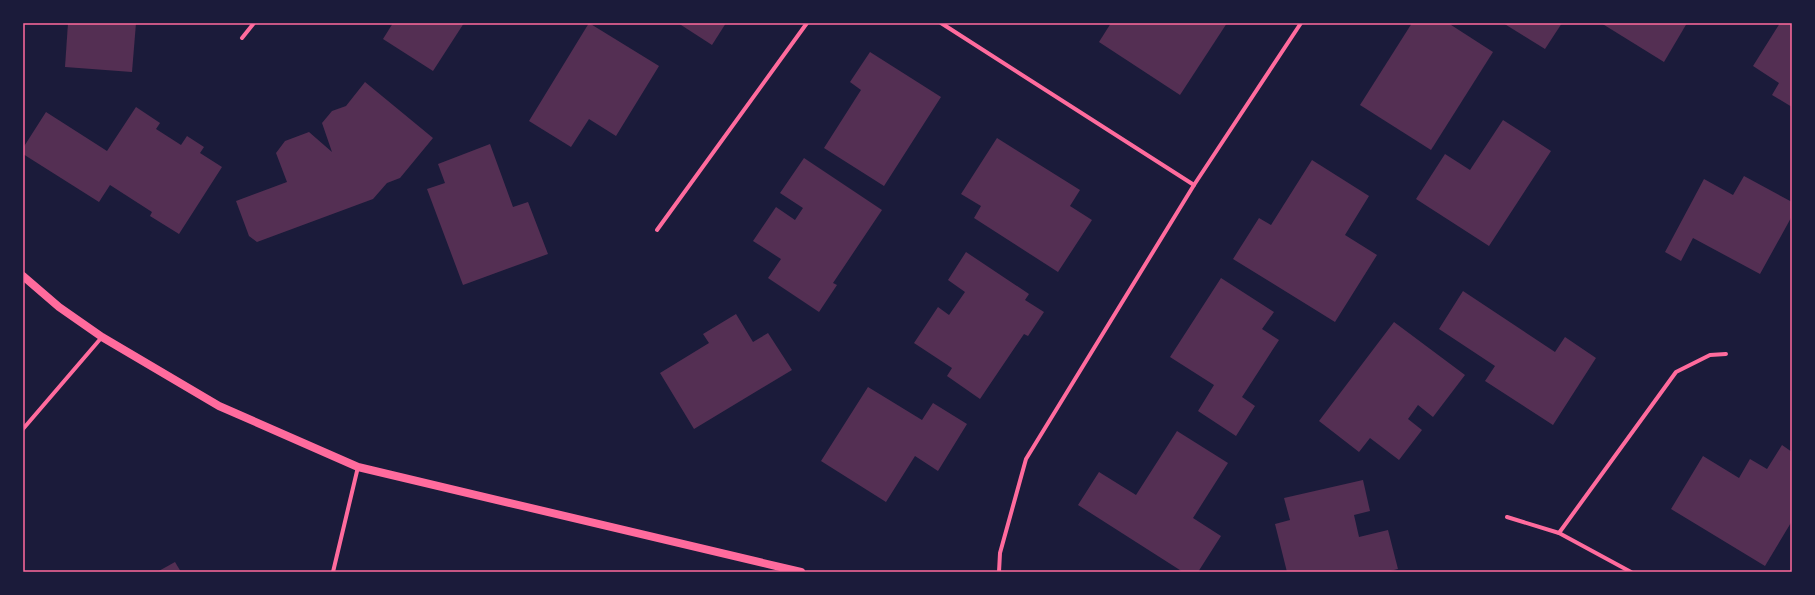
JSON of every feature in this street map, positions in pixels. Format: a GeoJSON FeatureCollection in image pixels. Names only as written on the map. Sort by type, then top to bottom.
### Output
{"type":"FeatureCollection","features":[{"type":"Feature","properties":{"kind":"main road"},"geometry":{"type":"LineString","coordinates":[[23,276],[59,307],[102,337],[219,406],[358,467],[801,572]]}},
{"type":"Feature","properties":{"kind":"street"},"geometry":{"type":"LineString","coordinates":[[242,38],[254,23]]}},
{"type":"Feature","properties":{"kind":"street"},"geometry":{"type":"LineString","coordinates":[[657,230],[807,23]]}},
{"type":"Feature","properties":{"kind":"street"},"geometry":{"type":"LineString","coordinates":[[941,23],[1194,185]]}},
{"type":"Feature","properties":{"kind":"street"},"geometry":{"type":"LineString","coordinates":[[998,572],[1000,553],[1026,459],[1194,185],[1301,23]]}},
{"type":"Feature","properties":{"kind":"street"},"geometry":{"type":"LineString","coordinates":[[23,429],[102,337]]}},
{"type":"Feature","properties":{"kind":"street"},"geometry":{"type":"LineString","coordinates":[[1559,533],[1676,372],[1710,355],[1726,354]]}},
{"type":"Feature","properties":{"kind":"street"},"geometry":{"type":"LineString","coordinates":[[333,572],[358,467]]}},
{"type":"Feature","properties":{"kind":"street"},"geometry":{"type":"LineString","coordinates":[[1507,517],[1559,533],[1631,572]]}},
{"type":"Feature","properties":{"kind":"building"},"geometry":{"type":"Polygon","coordinates":[[[68,23],[136,23],[132,72],[65,67],[68,23]]]}},
{"type":"Feature","properties":{"kind":"building"},"geometry":{"type":"Polygon","coordinates":[[[393,23],[464,23],[433,71],[383,39],[393,23]]]}},
{"type":"Feature","properties":{"kind":"building"},"geometry":{"type":"Polygon","coordinates":[[[589,23],[659,66],[616,136],[589,119],[571,147],[529,121],[589,23]]]}},
{"type":"Feature","properties":{"kind":"building"},"geometry":{"type":"Polygon","coordinates":[[[678,23],[726,23],[712,45],[678,23]]]}},
{"type":"Feature","properties":{"kind":"building"},"geometry":{"type":"Polygon","coordinates":[[[1111,23],[1227,23],[1180,95],[1099,42],[1111,23]]]}},
{"type":"Feature","properties":{"kind":"building"},"geometry":{"type":"Polygon","coordinates":[[[1412,23],[1448,23],[1493,52],[1431,150],[1360,105],[1412,23]]]}},
{"type":"Feature","properties":{"kind":"building"},"geometry":{"type":"Polygon","coordinates":[[[1503,23],[1562,23],[1545,49],[1503,23]]]}},
{"type":"Feature","properties":{"kind":"building"},"geometry":{"type":"Polygon","coordinates":[[[1601,23],[1687,23],[1664,62],[1601,23]]]}},
{"type":"Feature","properties":{"kind":"building"},"geometry":{"type":"Polygon","coordinates":[[[1780,23],[1792,23],[1792,107],[1772,95],[1779,83],[1753,66],[1780,23]]]}},
{"type":"Feature","properties":{"kind":"building"},"geometry":{"type":"Polygon","coordinates":[[[870,52],[941,97],[884,186],[824,148],[861,90],[850,82],[870,52]]]}},
{"type":"Feature","properties":{"kind":"building"},"geometry":{"type":"Polygon","coordinates":[[[365,82],[433,138],[400,178],[387,183],[373,199],[257,242],[249,236],[236,201],[287,182],[276,153],[285,141],[309,132],[332,152],[322,123],[332,111],[346,106],[365,82]]]}},
{"type":"Feature","properties":{"kind":"building"},"geometry":{"type":"Polygon","coordinates":[[[136,107],[160,123],[156,129],[181,145],[187,136],[204,147],[200,153],[222,167],[179,234],[150,216],[152,212],[110,185],[99,202],[23,154],[23,148],[46,112],[107,151],[136,107]]]}},
{"type":"Feature","properties":{"kind":"building"},"geometry":{"type":"Polygon","coordinates":[[[1503,120],[1551,151],[1489,246],[1416,199],[1445,154],[1470,170],[1503,120]]]}},
{"type":"Feature","properties":{"kind":"building"},"geometry":{"type":"Polygon","coordinates":[[[997,138],[1080,190],[1070,206],[1092,220],[1058,272],[974,218],[981,206],[961,194],[997,138]]]}},
{"type":"Feature","properties":{"kind":"building"},"geometry":{"type":"Polygon","coordinates":[[[490,144],[513,207],[528,202],[548,254],[463,285],[427,189],[445,183],[438,164],[490,144]]]}},
{"type":"Feature","properties":{"kind":"building"},"geometry":{"type":"Polygon","coordinates":[[[804,158],[882,210],[833,283],[837,285],[819,312],[768,278],[781,259],[753,241],[776,207],[795,220],[803,208],[780,193],[804,158]]]}},
{"type":"Feature","properties":{"kind":"building"},"geometry":{"type":"Polygon","coordinates":[[[1312,160],[1369,196],[1345,235],[1377,255],[1335,322],[1233,259],[1259,218],[1271,225],[1312,160]]]}},
{"type":"Feature","properties":{"kind":"building"},"geometry":{"type":"Polygon","coordinates":[[[1744,176],[1792,202],[1792,216],[1760,274],[1693,238],[1681,261],[1665,252],[1704,179],[1733,195],[1744,176]]]}},
{"type":"Feature","properties":{"kind":"building"},"geometry":{"type":"Polygon","coordinates":[[[966,252],[1029,294],[1025,300],[1044,312],[1028,336],[1024,334],[980,399],[947,376],[952,368],[914,343],[938,307],[949,315],[965,292],[948,280],[966,252]]]}},
{"type":"Feature","properties":{"kind":"building"},"geometry":{"type":"Polygon","coordinates":[[[1221,278],[1274,312],[1262,329],[1279,340],[1242,397],[1255,406],[1236,436],[1198,411],[1214,385],[1170,357],[1221,278]]]}},
{"type":"Feature","properties":{"kind":"building"},"geometry":{"type":"Polygon","coordinates":[[[1463,291],[1555,352],[1565,337],[1596,358],[1553,425],[1485,381],[1495,366],[1439,329],[1463,291]]]}},
{"type":"Feature","properties":{"kind":"building"},"geometry":{"type":"Polygon","coordinates":[[[736,314],[753,342],[768,333],[792,370],[694,429],[660,373],[709,343],[703,334],[736,314]]]}},
{"type":"Feature","properties":{"kind":"building"},"geometry":{"type":"Polygon","coordinates":[[[1394,322],[1465,375],[1433,417],[1418,405],[1408,419],[1422,430],[1399,460],[1370,438],[1359,452],[1319,421],[1394,322]]]}},
{"type":"Feature","properties":{"kind":"building"},"geometry":{"type":"Polygon","coordinates":[[[868,387],[922,420],[933,403],[967,424],[938,471],[915,456],[886,502],[821,461],[868,387]]]}},
{"type":"Feature","properties":{"kind":"building"},"geometry":{"type":"Polygon","coordinates":[[[1177,431],[1228,463],[1193,518],[1221,536],[1198,572],[1183,572],[1078,505],[1099,472],[1136,495],[1177,431]]]}},
{"type":"Feature","properties":{"kind":"building"},"geometry":{"type":"Polygon","coordinates":[[[1782,445],[1792,452],[1792,521],[1765,566],[1671,509],[1703,456],[1739,478],[1750,459],[1767,469],[1782,445]]]}},
{"type":"Feature","properties":{"kind":"building"},"geometry":{"type":"Polygon","coordinates":[[[1363,480],[1370,511],[1354,515],[1359,537],[1388,530],[1398,569],[1386,572],[1287,572],[1275,524],[1290,520],[1284,498],[1363,480]]]}},
{"type":"Feature","properties":{"kind":"building"},"geometry":{"type":"Polygon","coordinates":[[[175,562],[181,572],[157,572],[175,562]]]}}]}
